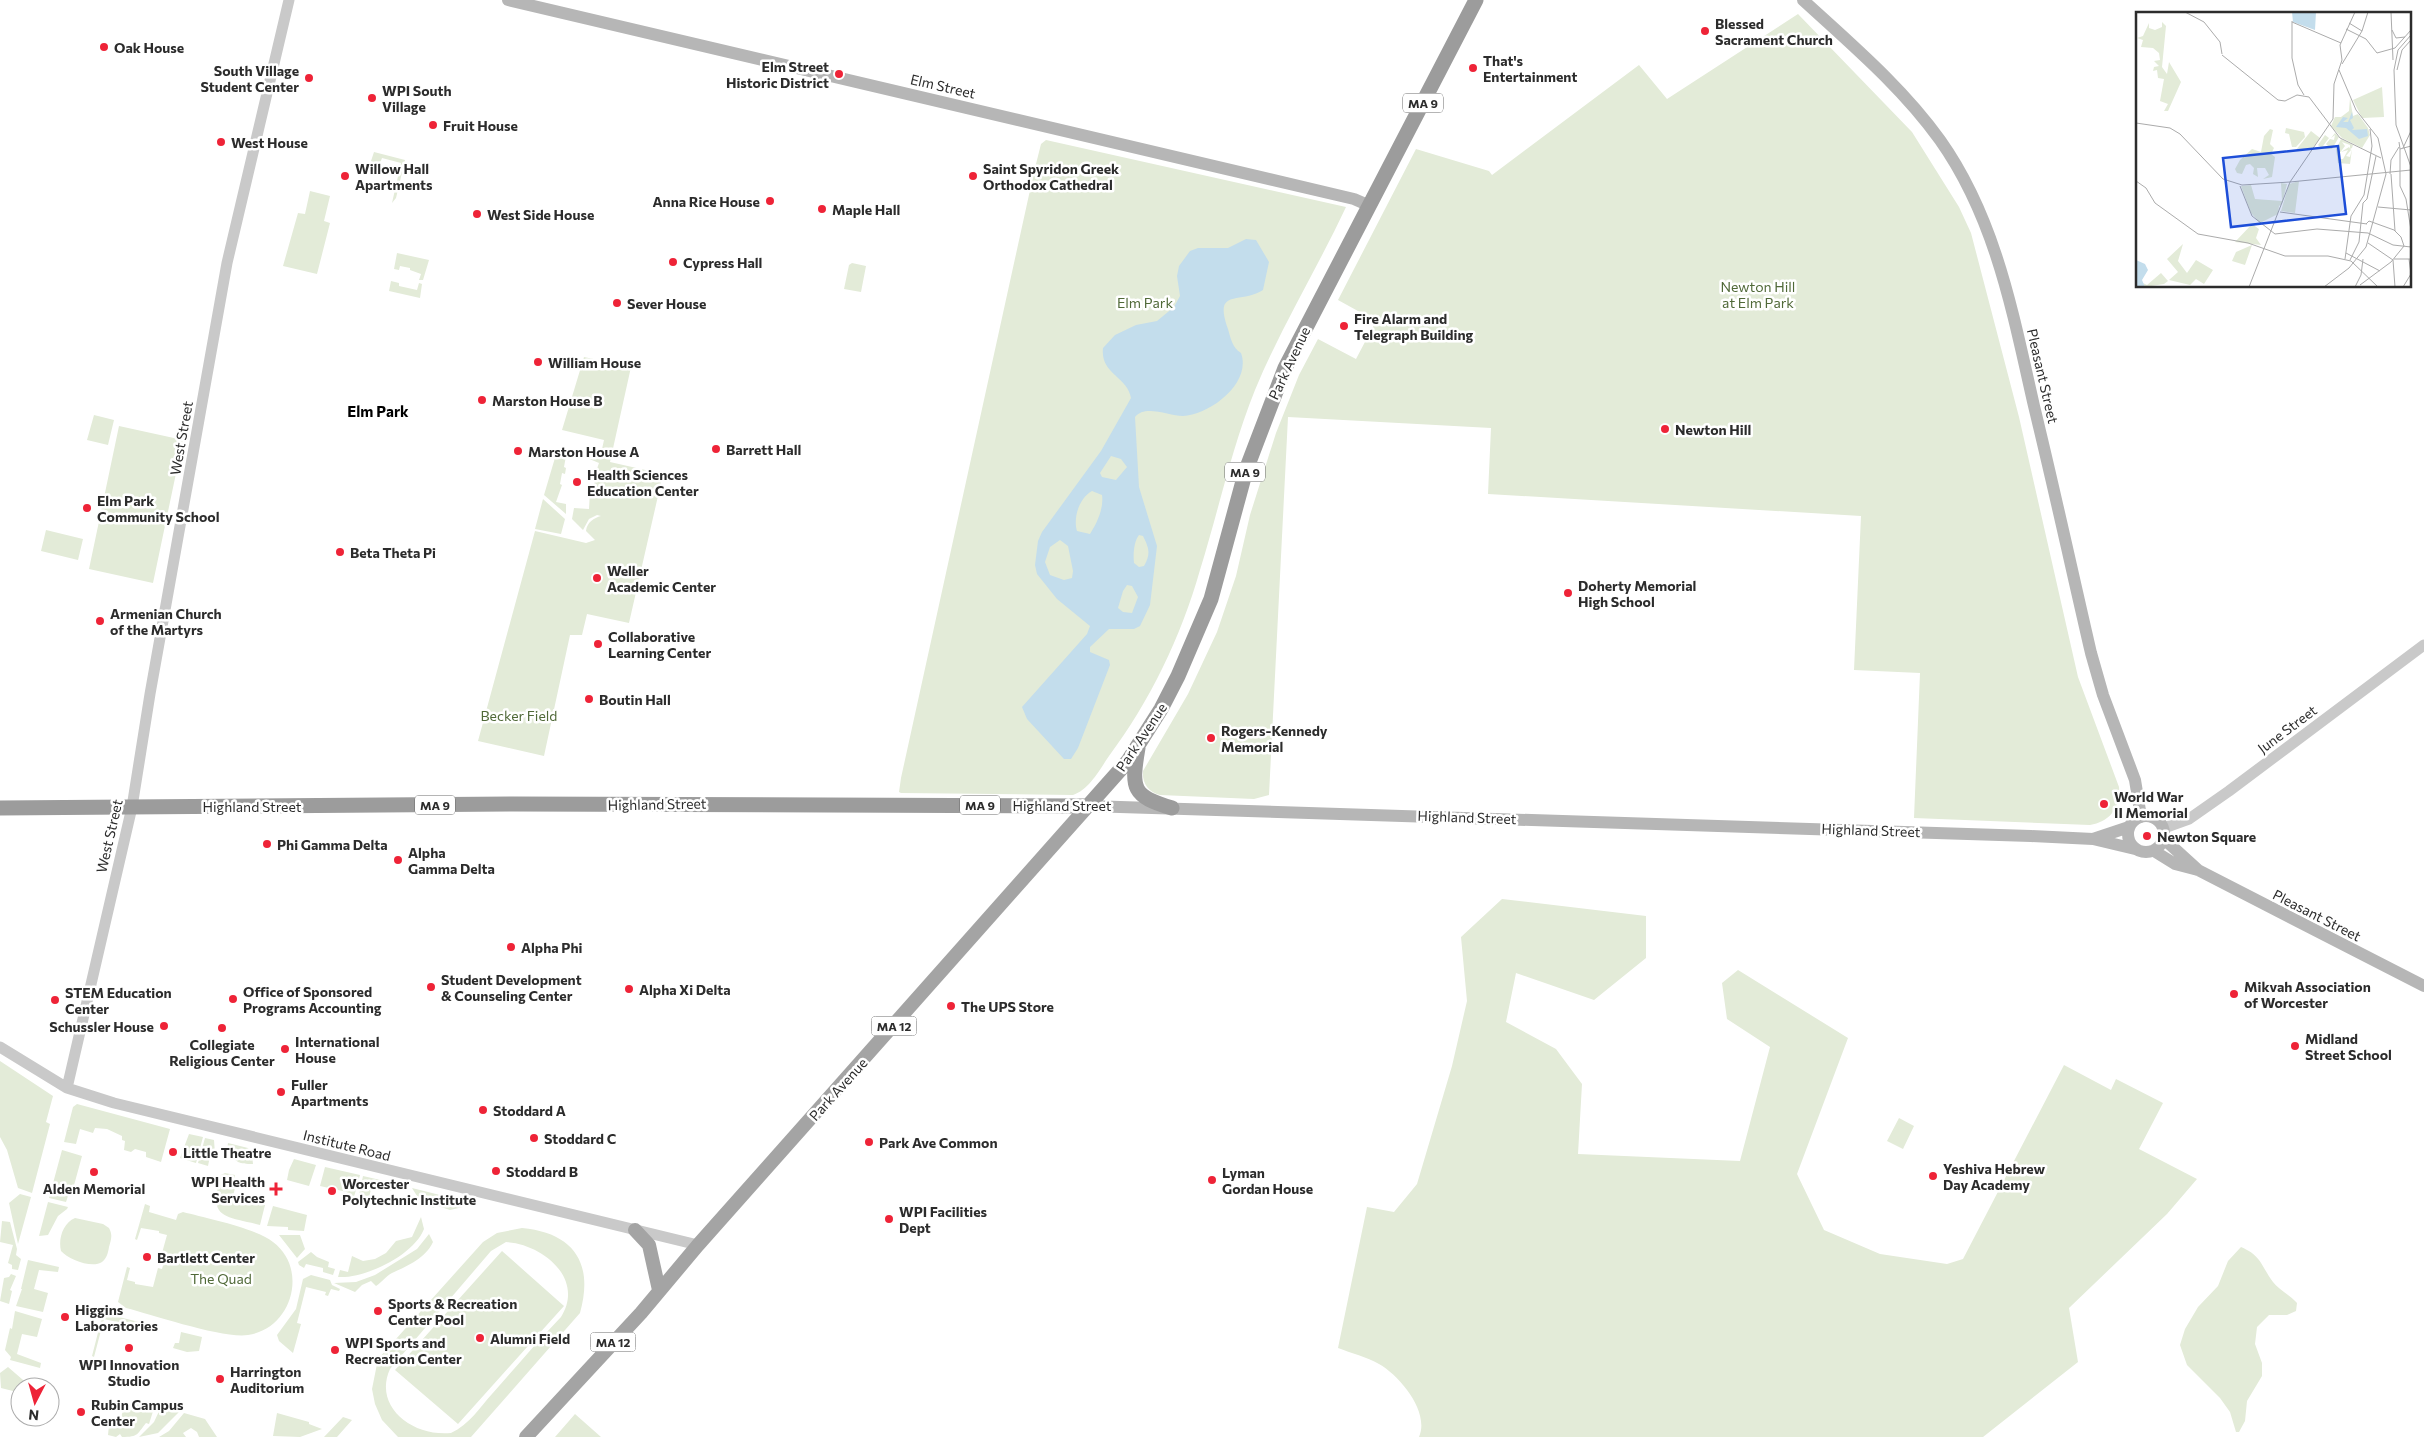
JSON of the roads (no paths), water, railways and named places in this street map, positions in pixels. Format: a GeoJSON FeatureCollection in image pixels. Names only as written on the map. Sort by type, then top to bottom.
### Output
{"type":"FeatureCollection","features":[{"type":"Feature","properties":{"kind":"highway","name":"Park Avenue"},"geometry":{"type":"LineString","coordinates":[[1088,806],[1128,761],[1170,693],[1203,621],[1221,570],[1248,462],[1282,375],[1309,319],[1370,206],[1476,0]]}},
{"type":"Feature","properties":{"kind":"highway"},"geometry":{"type":"LineString","coordinates":[[1138,745],[1135,780],[1138,791],[1148,800],[1172,808]]}},
{"type":"Feature","properties":{"kind":"highway","name":"Highland Street"},"geometry":{"type":"LineString","coordinates":[[0,808],[777,804],[1088,806]]}},
{"type":"Feature","properties":{"kind":"main road","name":"Elm Street"},"geometry":{"type":"LineString","coordinates":[[508,0],[1354,199],[1370,206]]}},
{"type":"Feature","properties":{"kind":"main road","name":"Pleasant Street"},"geometry":{"type":"LineString","coordinates":[[1803,0],[1887,78],[1940,140],[1978,207],[1992,239],[2016,327],[2091,653],[2103,695],[2135,780],[2141,817]]}},
{"type":"Feature","properties":{"kind":"main road","name":"Highland Street"},"geometry":{"type":"LineString","coordinates":[[1088,806],[2093,839],[2136,849]]}},
{"type":"Feature","properties":{"kind":"main road","name":"Park Avenue"},"geometry":{"type":"LineString","coordinates":[[526,1437],[641,1313],[698,1245],[1088,806]]}},
{"type":"Feature","properties":{"kind":"main road"},"geometry":{"type":"LineString","coordinates":[[2146,816],[2157,819],[2164,833],[2154,851],[2146,852],[2136,849],[2128,835],[2129,827],[2141,817],[2146,816]]}},
{"type":"Feature","properties":{"kind":"main road","name":"Highland Street"},"geometry":{"type":"LineString","coordinates":[[2093,839],[2129,827]]}},
{"type":"Feature","properties":{"kind":"main road","name":"Pleasant Street"},"geometry":{"type":"LineString","coordinates":[[2164,833],[2198,870]]}},
{"type":"Feature","properties":{"kind":"main road","name":"Pleasant Street"},"geometry":{"type":"LineString","coordinates":[[2154,851],[2175,864],[2198,870],[2424,986]]}},
{"type":"Feature","properties":{"kind":"main road"},"geometry":{"type":"LineString","coordinates":[[635,1230],[650,1245],[659,1290]]}},
{"type":"Feature","properties":{"kind":"street","name":"West Street"},"geometry":{"type":"LineString","coordinates":[[67,1088],[132,807],[150,694],[227,263],[289,0]]}},
{"type":"Feature","properties":{"kind":"street","name":"June Street"},"geometry":{"type":"LineString","coordinates":[[2164,833],[2189,819],[2229,791],[2424,645]]}},
{"type":"Feature","properties":{"kind":"street","name":"Institute Road"},"geometry":{"type":"LineString","coordinates":[[0,1047],[67,1088],[132,1108],[698,1245]]}},
{"type":"Feature","properties":{"kind":"water"},"geometry":{"type":"Polygon","coordinates":[[[1246,239],[1256,240],[1269,262],[1263,290],[1231,299],[1226,302],[1224,307],[1224,316],[1231,339],[1241,353],[1243,364],[1240,375],[1235,386],[1226,395],[1216,404],[1205,410],[1183,416],[1145,411],[1135,417],[1139,487],[1157,546],[1150,605],[1140,626],[1134,629],[1109,629],[1090,647],[1090,652],[1109,660],[1110,665],[1078,748],[1071,759],[1064,759],[1027,719],[1022,707],[1087,634],[1090,626],[1057,599],[1037,574],[1035,565],[1038,541],[1042,532],[1101,451],[1131,398],[1125,385],[1106,364],[1103,357],[1103,348],[1115,335],[1136,325],[1157,321],[1174,307],[1180,296],[1177,276],[1179,266],[1190,251],[1198,248],[1228,248],[1246,239]],[[1111,456],[1100,473],[1102,477],[1116,480],[1127,467],[1121,459],[1111,456]],[[1092,491],[1080,503],[1076,526],[1077,531],[1090,534],[1099,515],[1102,495],[1092,491]],[[1139,535],[1136,541],[1134,563],[1139,567],[1144,566],[1148,558],[1147,544],[1143,536],[1139,535]],[[1060,540],[1050,547],[1045,562],[1050,575],[1064,580],[1072,578],[1073,571],[1068,546],[1060,540]],[[1127,585],[1123,591],[1118,608],[1123,612],[1132,613],[1138,597],[1132,586],[1127,585]]]}},
{"type":"Feature","properties":{"kind":"place","name":"Blessed Sacrament Church"},"geometry":{"type":"Point","coordinates":[1705,31]}},
{"type":"Feature","properties":{"kind":"place","name":"Oak House"},"geometry":{"type":"Point","coordinates":[104,47]}},
{"type":"Feature","properties":{"kind":"place","name":"That's Entertainment"},"geometry":{"type":"Point","coordinates":[1473,68]}},
{"type":"Feature","properties":{"kind":"place","name":"Elm Street Historic District"},"geometry":{"type":"Point","coordinates":[839,74]}},
{"type":"Feature","properties":{"kind":"place","name":"South Village Student Center"},"geometry":{"type":"Point","coordinates":[309,78]}},
{"type":"Feature","properties":{"kind":"place","name":"WPI South Village"},"geometry":{"type":"Point","coordinates":[372,98]}},
{"type":"Feature","properties":{"kind":"place","name":"Fruit House"},"geometry":{"type":"Point","coordinates":[433,125]}},
{"type":"Feature","properties":{"kind":"place","name":"West House"},"geometry":{"type":"Point","coordinates":[221,142]}},
{"type":"Feature","properties":{"kind":"place","name":"Willow Hall Apartments"},"geometry":{"type":"Point","coordinates":[345,176]}},
{"type":"Feature","properties":{"kind":"place","name":"Saint Spyridon Greek Orthodox Cathedral"},"geometry":{"type":"Point","coordinates":[973,176]}},
{"type":"Feature","properties":{"kind":"place","name":"Anna Rice House"},"geometry":{"type":"Point","coordinates":[770,201]}},
{"type":"Feature","properties":{"kind":"place","name":"Maple Hall"},"geometry":{"type":"Point","coordinates":[822,209]}},
{"type":"Feature","properties":{"kind":"place","name":"West Side House"},"geometry":{"type":"Point","coordinates":[477,214]}},
{"type":"Feature","properties":{"kind":"place","name":"Cypress Hall"},"geometry":{"type":"Point","coordinates":[673,262]}},
{"type":"Feature","properties":{"kind":"place","name":"Sever House"},"geometry":{"type":"Point","coordinates":[617,303]}},
{"type":"Feature","properties":{"kind":"place","name":"Fire Alarm and Telegraph Building"},"geometry":{"type":"Point","coordinates":[1344,326]}},
{"type":"Feature","properties":{"kind":"place","name":"William House"},"geometry":{"type":"Point","coordinates":[538,362]}},
{"type":"Feature","properties":{"kind":"place","name":"Marston House B"},"geometry":{"type":"Point","coordinates":[482,400]}},
{"type":"Feature","properties":{"kind":"place","name":"Newton Hill"},"geometry":{"type":"Point","coordinates":[1665,429]}},
{"type":"Feature","properties":{"kind":"place","name":"Barrett Hall"},"geometry":{"type":"Point","coordinates":[716,449]}},
{"type":"Feature","properties":{"kind":"place","name":"Marston House A"},"geometry":{"type":"Point","coordinates":[518,451]}},
{"type":"Feature","properties":{"kind":"place","name":"Health Sciences Education Center"},"geometry":{"type":"Point","coordinates":[577,482]}},
{"type":"Feature","properties":{"kind":"place","name":"Elm Park Community School"},"geometry":{"type":"Point","coordinates":[87,508]}},
{"type":"Feature","properties":{"kind":"place","name":"Beta Theta Pi"},"geometry":{"type":"Point","coordinates":[340,552]}},
{"type":"Feature","properties":{"kind":"place","name":"Weller Academic Center"},"geometry":{"type":"Point","coordinates":[597,578]}},
{"type":"Feature","properties":{"kind":"place","name":"Doherty Memorial High School"},"geometry":{"type":"Point","coordinates":[1568,593]}},
{"type":"Feature","properties":{"kind":"place","name":"Armenian Church of the Martyrs"},"geometry":{"type":"Point","coordinates":[100,621]}},
{"type":"Feature","properties":{"kind":"place","name":"Collaborative Learning Center"},"geometry":{"type":"Point","coordinates":[598,644]}},
{"type":"Feature","properties":{"kind":"place","name":"Boutin Hall"},"geometry":{"type":"Point","coordinates":[589,699]}},
{"type":"Feature","properties":{"kind":"place","name":"Rogers-Kennedy Memorial"},"geometry":{"type":"Point","coordinates":[1211,738]}},
{"type":"Feature","properties":{"kind":"place","name":"World War II Memorial"},"geometry":{"type":"Point","coordinates":[2104,804]}},
{"type":"Feature","properties":{"kind":"place","name":"Newton Square"},"geometry":{"type":"Point","coordinates":[2147,836]}},
{"type":"Feature","properties":{"kind":"place","name":"Phi Gamma Delta"},"geometry":{"type":"Point","coordinates":[267,844]}},
{"type":"Feature","properties":{"kind":"place","name":"Alpha Gamma Delta"},"geometry":{"type":"Point","coordinates":[398,860]}},
{"type":"Feature","properties":{"kind":"place","name":"Alpha Phi"},"geometry":{"type":"Point","coordinates":[511,947]}},
{"type":"Feature","properties":{"kind":"place","name":"Student Development & Counseling Center"},"geometry":{"type":"Point","coordinates":[431,987]}},
{"type":"Feature","properties":{"kind":"place","name":"Alpha Xi Delta"},"geometry":{"type":"Point","coordinates":[629,989]}},
{"type":"Feature","properties":{"kind":"place","name":"Mikvah Association of Worcester"},"geometry":{"type":"Point","coordinates":[2234,994]}},
{"type":"Feature","properties":{"kind":"place","name":"Office of Sponsored Programs Accounting"},"geometry":{"type":"Point","coordinates":[233,999]}},
{"type":"Feature","properties":{"kind":"place","name":"STEM Education Center"},"geometry":{"type":"Point","coordinates":[55,1000]}},
{"type":"Feature","properties":{"kind":"place","name":"The UPS Store"},"geometry":{"type":"Point","coordinates":[951,1006]}},
{"type":"Feature","properties":{"kind":"place","name":"Schussler House"},"geometry":{"type":"Point","coordinates":[164,1026]}},
{"type":"Feature","properties":{"kind":"place","name":"Collegiate Religious Center"},"geometry":{"type":"Point","coordinates":[222,1028]}},
{"type":"Feature","properties":{"kind":"place","name":"Midland Street School"},"geometry":{"type":"Point","coordinates":[2295,1046]}},
{"type":"Feature","properties":{"kind":"place","name":"International House"},"geometry":{"type":"Point","coordinates":[285,1049]}},
{"type":"Feature","properties":{"kind":"place","name":"Fuller Apartments"},"geometry":{"type":"Point","coordinates":[281,1092]}},
{"type":"Feature","properties":{"kind":"place","name":"Stoddard A"},"geometry":{"type":"Point","coordinates":[483,1110]}},
{"type":"Feature","properties":{"kind":"place","name":"Stoddard C"},"geometry":{"type":"Point","coordinates":[534,1138]}},
{"type":"Feature","properties":{"kind":"place","name":"Park Ave Common"},"geometry":{"type":"Point","coordinates":[869,1142]}},
{"type":"Feature","properties":{"kind":"place","name":"Little Theatre"},"geometry":{"type":"Point","coordinates":[173,1152]}},
{"type":"Feature","properties":{"kind":"place","name":"Stoddard B"},"geometry":{"type":"Point","coordinates":[496,1171]}},
{"type":"Feature","properties":{"kind":"place","name":"Alden Memorial"},"geometry":{"type":"Point","coordinates":[94,1172]}},
{"type":"Feature","properties":{"kind":"place","name":"Yeshiva Hebrew Day Academy"},"geometry":{"type":"Point","coordinates":[1933,1176]}},
{"type":"Feature","properties":{"kind":"place","name":"Lyman Gordan House"},"geometry":{"type":"Point","coordinates":[1212,1180]}},
{"type":"Feature","properties":{"kind":"place","name":"WPI Health Services"},"geometry":{"type":"Point","coordinates":[276,1189]}},
{"type":"Feature","properties":{"kind":"place","name":"Worcester Polytechnic Institute"},"geometry":{"type":"Point","coordinates":[332,1191]}},
{"type":"Feature","properties":{"kind":"place","name":"WPI Facilities Dept"},"geometry":{"type":"Point","coordinates":[889,1219]}},
{"type":"Feature","properties":{"kind":"place","name":"Bartlett Center"},"geometry":{"type":"Point","coordinates":[147,1257]}},
{"type":"Feature","properties":{"kind":"place","name":"Sports & Recreation Center Pool"},"geometry":{"type":"Point","coordinates":[378,1311]}},
{"type":"Feature","properties":{"kind":"place","name":"Higgins Laboratories"},"geometry":{"type":"Point","coordinates":[65,1317]}},
{"type":"Feature","properties":{"kind":"place","name":"Alumni Field"},"geometry":{"type":"Point","coordinates":[480,1338]}},
{"type":"Feature","properties":{"kind":"place","name":"WPI Innovation Studio"},"geometry":{"type":"Point","coordinates":[129,1348]}},
{"type":"Feature","properties":{"kind":"place","name":"WPI Sports and Recreation Center"},"geometry":{"type":"Point","coordinates":[335,1350]}},
{"type":"Feature","properties":{"kind":"place","name":"Harrington Auditorium"},"geometry":{"type":"Point","coordinates":[220,1379]}},
{"type":"Feature","properties":{"kind":"place","name":"Rubin Campus Center"},"geometry":{"type":"Point","coordinates":[81,1412]}},
{"type":"Feature","properties":{"kind":"district","name":"Elm Park"},"geometry":{"type":"Point","coordinates":[378,411]}},
{"type":"Feature","properties":{"kind":"park label","name":"Newton Hill at Elm Park"},"geometry":{"type":"Point","coordinates":[1758,294]}},
{"type":"Feature","properties":{"kind":"park label","name":"Becker Field"},"geometry":{"type":"Point","coordinates":[519,715]}},
{"type":"Feature","properties":{"kind":"park label","name":"The Quad"},"geometry":{"type":"Point","coordinates":[221,1278]}}]}
